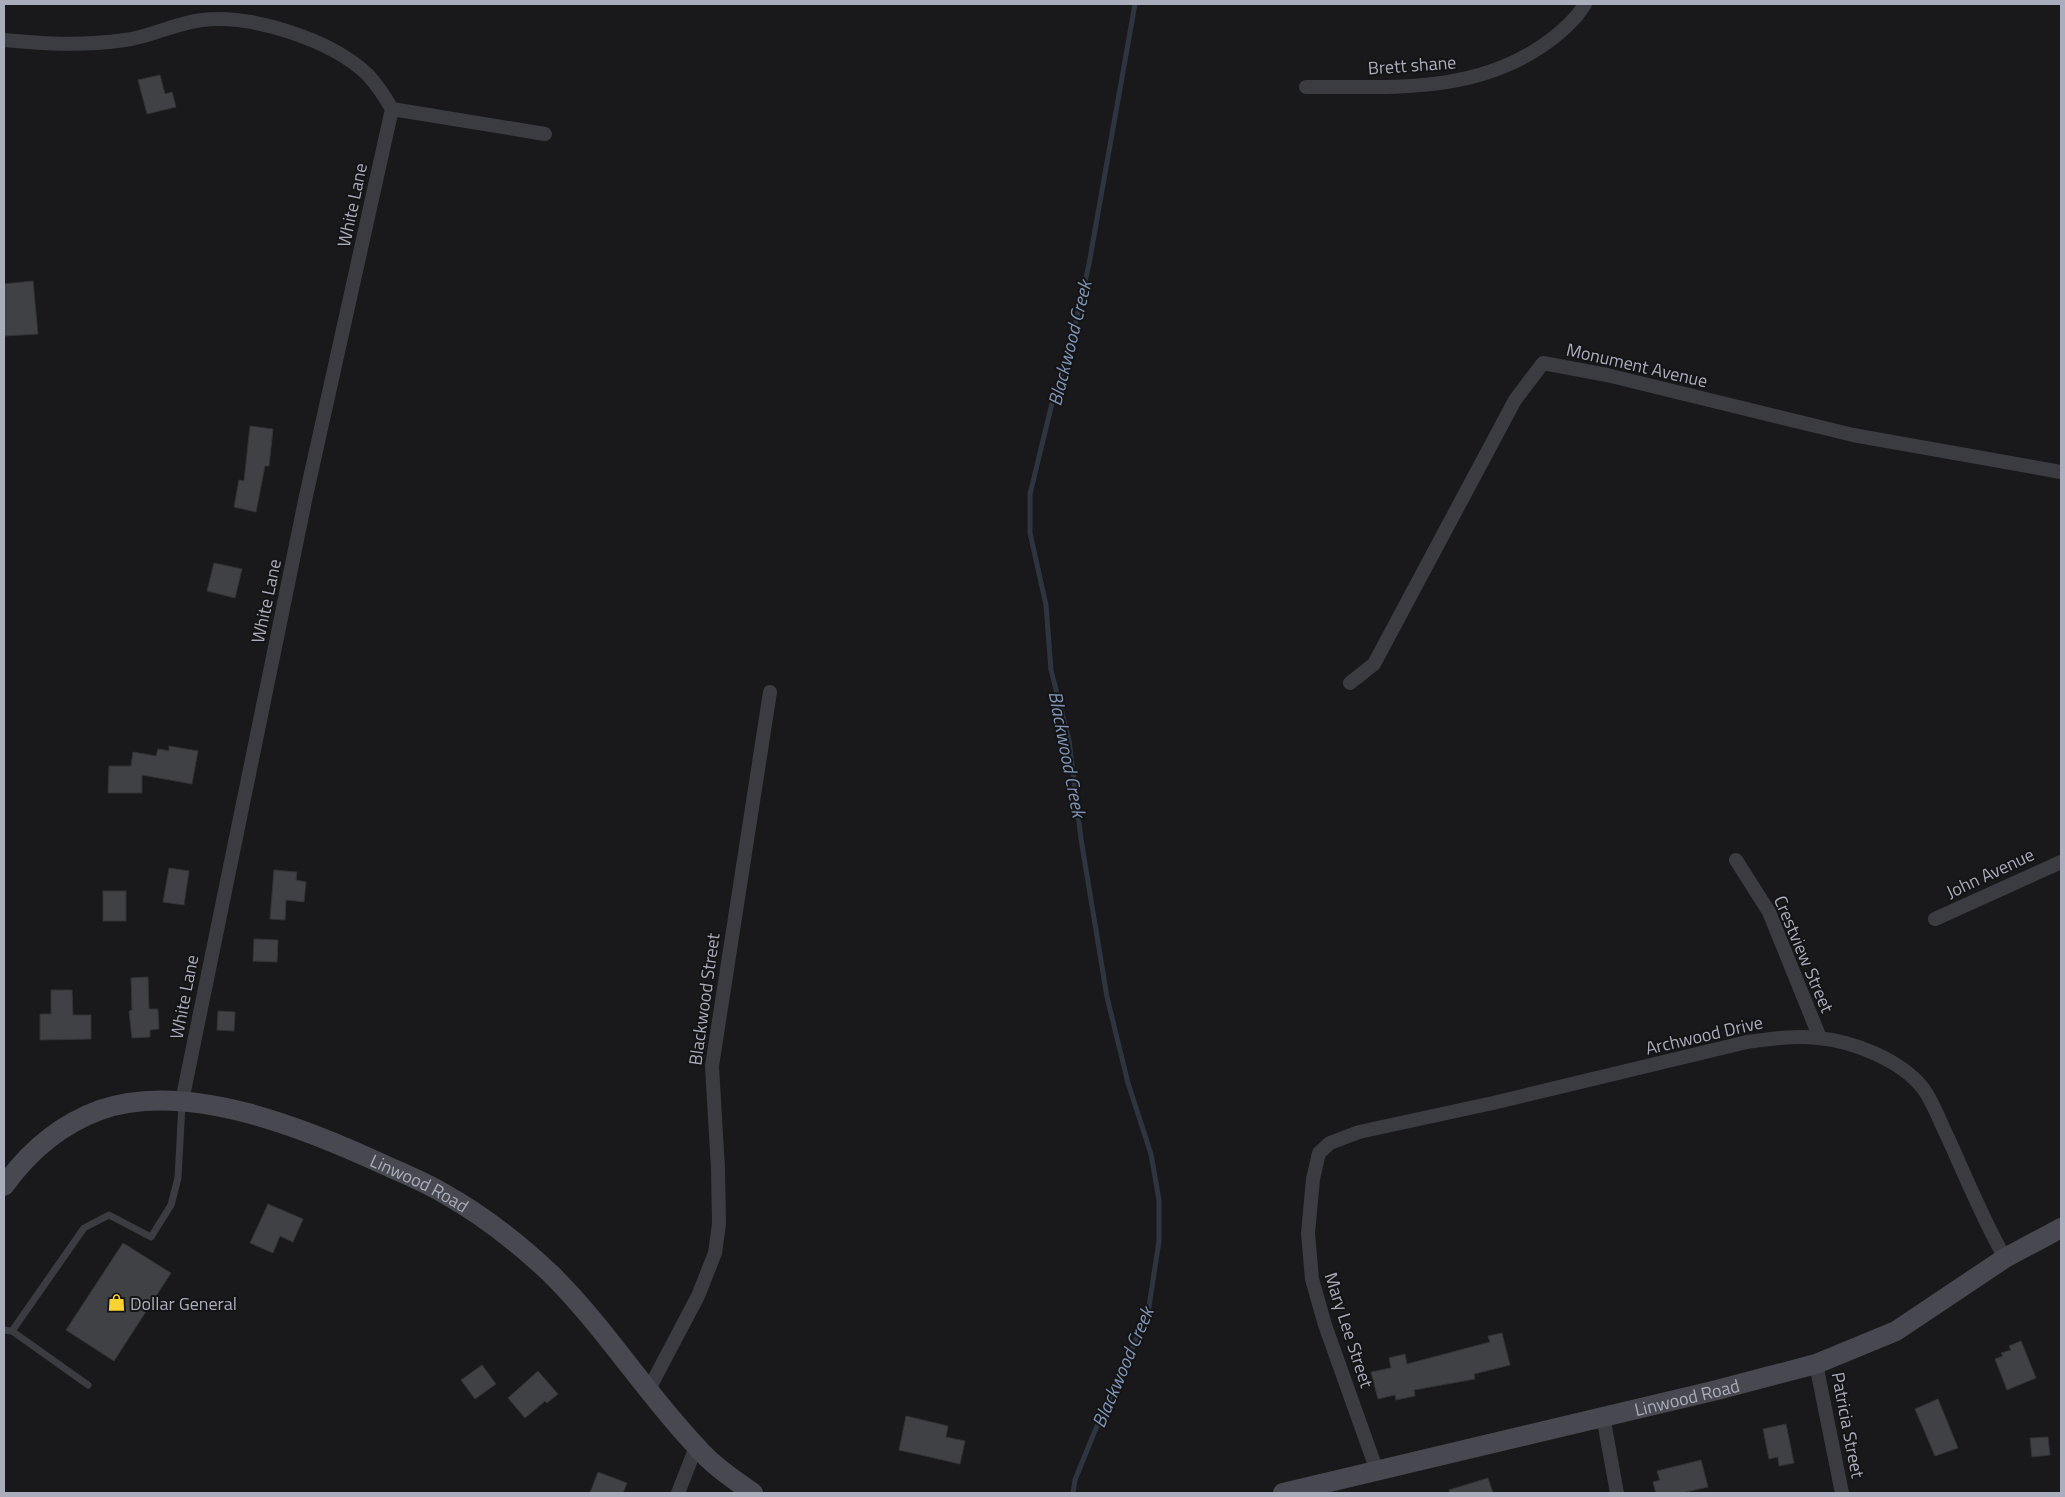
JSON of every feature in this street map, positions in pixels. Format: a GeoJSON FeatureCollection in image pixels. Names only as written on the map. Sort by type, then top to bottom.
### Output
{"type":"FeatureCollection","features":[{"type":"Feature","properties":{"kind":"main road","name":"Linwood Road"},"geometry":{"type":"LineString","coordinates":[[4,1186],[19,1165],[39,1144],[62,1129],[102,1109],[137,1102],[182,1101],[227,1108],[316,1135],[443,1192],[506,1235],[550,1274],[696,1447],[723,1472],[753,1493]]}},
{"type":"Feature","properties":{"kind":"main road","name":"Linwood Road"},"geometry":{"type":"LineString","coordinates":[[1283,1493],[1816,1364],[1896,1331],[2005,1258],[2061,1228]]}},
{"type":"Feature","properties":{"kind":"street","name":"Brett shane"},"geometry":{"type":"LineString","coordinates":[[1306,87],[1420,86],[1465,80],[1489,74],[1519,60],[1558,35],[1585,4]]}},
{"type":"Feature","properties":{"kind":"street"},"geometry":{"type":"LineString","coordinates":[[4,40],[64,45],[100,43],[128,40],[190,22],[234,20],[274,28],[326,47],[369,76],[392,109],[545,134]]}},
{"type":"Feature","properties":{"kind":"street","name":"White Lane"},"geometry":{"type":"LineString","coordinates":[[182,1101],[306,496],[392,109]]}},
{"type":"Feature","properties":{"kind":"street","name":"Monument Avenue"},"geometry":{"type":"LineString","coordinates":[[1350,683],[1374,664],[1515,400],[1544,363],[1607,375],[1853,435],[2061,472]]}},
{"type":"Feature","properties":{"kind":"street","name":"Blackwood Street"},"geometry":{"type":"LineString","coordinates":[[649,1389],[694,1304],[715,1253],[719,1224],[712,1066],[770,692]]}},
{"type":"Feature","properties":{"kind":"street","name":"Crestview Street"},"geometry":{"type":"LineString","coordinates":[[1736,860],[1769,912],[1820,1038]]}},
{"type":"Feature","properties":{"kind":"street","name":"John Avenue"},"geometry":{"type":"LineString","coordinates":[[1935,919],[2061,862]]}},
{"type":"Feature","properties":{"kind":"street","name":"Archwood Drive"},"geometry":{"type":"LineString","coordinates":[[1330,1143],[1359,1132],[1503,1101],[1747,1042],[1779,1038],[1820,1038],[1864,1049],[1886,1059],[1905,1070],[1923,1088],[1955,1153],[1983,1219],[2005,1258]]}},
{"type":"Feature","properties":{"kind":"street","name":"Mary Lee Street"},"geometry":{"type":"LineString","coordinates":[[1330,1143],[1319,1153],[1309,1225],[1308,1257],[1325,1325],[1377,1471]]}},
{"type":"Feature","properties":{"kind":"street","name":"Patricia Street"},"geometry":{"type":"LineString","coordinates":[[1816,1364],[1842,1493]]}},
{"type":"Feature","properties":{"kind":"street"},"geometry":{"type":"LineString","coordinates":[[1603,1416],[1617,1493]]}},
{"type":"Feature","properties":{"kind":"street"},"geometry":{"type":"LineString","coordinates":[[678,1493],[696,1447]]}},
{"type":"Feature","properties":{"kind":"lane"},"geometry":{"type":"LineString","coordinates":[[12,1332],[84,1228],[109,1215],[151,1237],[171,1205],[178,1178],[182,1101]]}},
{"type":"Feature","properties":{"kind":"lane"},"geometry":{"type":"LineString","coordinates":[[4,1330],[12,1332],[88,1385]]}},
{"type":"Feature","properties":{"kind":"building"},"geometry":{"type":"Polygon","coordinates":[[[160,75],[165,94],[172,92],[176,107],[147,114],[138,80],[160,75]]]}},
{"type":"Feature","properties":{"kind":"building"},"geometry":{"type":"Polygon","coordinates":[[[33,281],[38,334],[4,336],[4,284],[33,281]]]}},
{"type":"Feature","properties":{"kind":"building"},"geometry":{"type":"Polygon","coordinates":[[[250,426],[273,429],[269,466],[265,466],[256,512],[234,507],[239,480],[244,481],[250,426]]]}},
{"type":"Feature","properties":{"kind":"building"},"geometry":{"type":"Polygon","coordinates":[[[214,563],[242,569],[235,598],[207,591],[214,563]]]}},
{"type":"Feature","properties":{"kind":"building"},"geometry":{"type":"Polygon","coordinates":[[[169,746],[198,751],[192,784],[142,775],[142,793],[108,793],[109,766],[131,766],[133,752],[156,756],[158,749],[169,751],[169,746]]]}},
{"type":"Feature","properties":{"kind":"building"},"geometry":{"type":"Polygon","coordinates":[[[169,868],[189,871],[184,905],[163,902],[169,868]]]}},
{"type":"Feature","properties":{"kind":"building"},"geometry":{"type":"Polygon","coordinates":[[[274,870],[297,872],[296,880],[306,882],[304,902],[286,900],[285,920],[270,919],[274,870]]]}},
{"type":"Feature","properties":{"kind":"building"},"geometry":{"type":"Polygon","coordinates":[[[103,891],[126,891],[126,921],[103,921],[103,891]]]}},
{"type":"Feature","properties":{"kind":"building"},"geometry":{"type":"Polygon","coordinates":[[[254,939],[278,940],[277,962],[253,961],[254,939]]]}},
{"type":"Feature","properties":{"kind":"building"},"geometry":{"type":"Polygon","coordinates":[[[148,977],[149,1009],[158,1009],[159,1029],[150,1030],[150,1037],[132,1038],[129,1011],[132,1010],[131,978],[148,977]]]}},
{"type":"Feature","properties":{"kind":"building"},"geometry":{"type":"Polygon","coordinates":[[[51,990],[72,990],[73,1015],[91,1015],[91,1039],[40,1040],[40,1014],[51,1014],[51,990]]]}},
{"type":"Feature","properties":{"kind":"building"},"geometry":{"type":"Polygon","coordinates":[[[218,1011],[235,1012],[234,1031],[217,1030],[218,1011]]]}},
{"type":"Feature","properties":{"kind":"building"},"geometry":{"type":"Polygon","coordinates":[[[268,1204],[303,1219],[293,1242],[280,1236],[273,1253],[250,1243],[268,1204]]]}},
{"type":"Feature","properties":{"kind":"building"},"geometry":{"type":"Polygon","coordinates":[[[123,1243],[171,1273],[114,1361],[66,1330],[123,1243]]]}},
{"type":"Feature","properties":{"kind":"building"},"geometry":{"type":"Polygon","coordinates":[[[1502,1333],[1510,1365],[1474,1374],[1475,1379],[1414,1390],[1415,1396],[1396,1400],[1395,1395],[1378,1399],[1371,1372],[1391,1368],[1389,1358],[1405,1354],[1407,1364],[1490,1342],[1488,1336],[1502,1333]]]}},
{"type":"Feature","properties":{"kind":"building"},"geometry":{"type":"Polygon","coordinates":[[[2021,1341],[2036,1378],[2007,1390],[1995,1359],[2003,1356],[2001,1353],[2011,1350],[2009,1346],[2021,1341]]]}},
{"type":"Feature","properties":{"kind":"building"},"geometry":{"type":"Polygon","coordinates":[[[482,1365],[496,1384],[475,1399],[461,1380],[482,1365]]]}},
{"type":"Feature","properties":{"kind":"building"},"geometry":{"type":"Polygon","coordinates":[[[538,1371],[558,1394],[547,1403],[545,1401],[525,1418],[508,1398],[538,1371]]]}},
{"type":"Feature","properties":{"kind":"building"},"geometry":{"type":"Polygon","coordinates":[[[1938,1399],[1958,1448],[1935,1456],[1915,1409],[1938,1399]]]}},
{"type":"Feature","properties":{"kind":"building"},"geometry":{"type":"Polygon","coordinates":[[[906,1416],[948,1426],[946,1437],[965,1441],[960,1464],[899,1450],[906,1416]]]}},
{"type":"Feature","properties":{"kind":"building"},"geometry":{"type":"Polygon","coordinates":[[[1786,1424],[1794,1463],[1779,1466],[1778,1457],[1769,1459],[1763,1429],[1786,1424]]]}},
{"type":"Feature","properties":{"kind":"building"},"geometry":{"type":"Polygon","coordinates":[[[2048,1437],[2050,1455],[2032,1457],[2030,1438],[2048,1437]]]}},
{"type":"Feature","properties":{"kind":"building"},"geometry":{"type":"Polygon","coordinates":[[[1701,1460],[1708,1487],[1682,1493],[1656,1493],[1653,1482],[1660,1480],[1657,1471],[1701,1460]]]}},
{"type":"Feature","properties":{"kind":"building"},"geometry":{"type":"Polygon","coordinates":[[[598,1472],[627,1483],[623,1493],[590,1493],[598,1472]]]}},
{"type":"Feature","properties":{"kind":"building"},"geometry":{"type":"Polygon","coordinates":[[[1488,1478],[1493,1493],[1450,1493],[1449,1490],[1488,1478]]]}},
{"type":"Feature","properties":{"kind":"waterway","name":"Blackwood Creek"},"geometry":{"type":"LineString","coordinates":[[1073,1493],[1075,1480],[1094,1433],[1148,1313],[1159,1241],[1159,1200],[1151,1154],[1128,1083],[1107,997],[1081,839],[1069,740],[1051,670],[1046,605],[1030,533],[1030,494],[1053,399],[1069,352],[1089,264],[1135,4]]}},
{"type":"Feature","properties":{"kind":"place","name":"Dollar General"},"geometry":{"type":"Point","coordinates":[116,1303]}}]}
